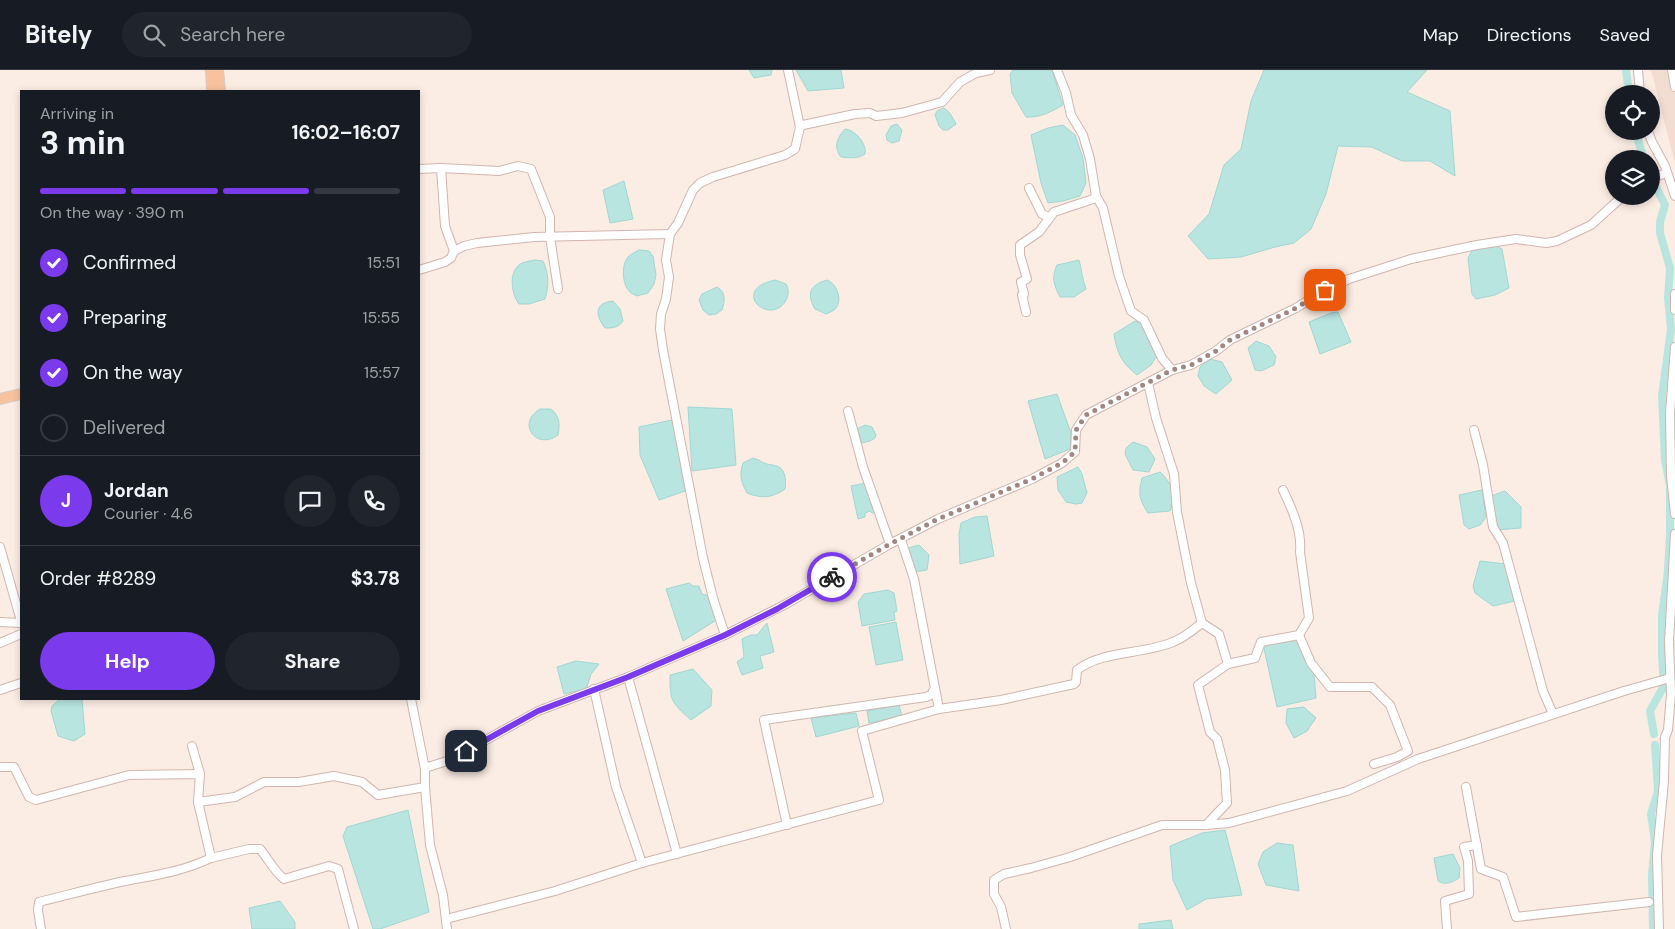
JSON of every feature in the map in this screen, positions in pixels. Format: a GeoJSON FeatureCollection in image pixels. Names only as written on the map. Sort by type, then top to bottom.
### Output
{"type":"FeatureCollection","features":[{"type":"Feature","properties":{"kind":"main road"},"geometry":{"type":"LineString","coordinates":[[211,70],[212,90]]}},
{"type":"Feature","properties":{"kind":"main road"},"geometry":{"type":"LineString","coordinates":[[218,70],[220,90]]}},
{"type":"Feature","properties":{"kind":"main road"},"geometry":{"type":"LineString","coordinates":[[0,392],[20,388]]}},
{"type":"Feature","properties":{"kind":"main road"},"geometry":{"type":"LineString","coordinates":[[0,399],[20,394]]}},
{"type":"Feature","properties":{"kind":"street"},"geometry":{"type":"LineString","coordinates":[[725,635],[703,558],[660,328],[668,277],[666,260],[670,234],[678,223],[693,190],[700,183],[713,177],[785,155],[795,149],[800,127],[788,70]]}},
{"type":"Feature","properties":{"kind":"street"},"geometry":{"type":"LineString","coordinates":[[800,127],[855,114],[870,113],[876,116],[902,113],[942,102],[960,82],[976,73],[990,70]]}},
{"type":"Feature","properties":{"kind":"street"},"geometry":{"type":"LineString","coordinates":[[1057,70],[1066,93],[1071,115],[1083,135],[1092,166],[1096,196],[1103,208],[1119,276],[1131,311],[1144,320],[1162,358],[1172,370]]}},
{"type":"Feature","properties":{"kind":"street"},"geometry":{"type":"LineString","coordinates":[[1638,70],[1639,85]]}},
{"type":"Feature","properties":{"kind":"street"},"geometry":{"type":"LineString","coordinates":[[1672,70],[1675,87]]}},
{"type":"Feature","properties":{"kind":"street"},"geometry":{"type":"LineString","coordinates":[[1651,140],[1667,173],[1675,196]]}},
{"type":"Feature","properties":{"kind":"street"},"geometry":{"type":"LineString","coordinates":[[420,169],[499,171],[518,166],[531,169],[550,217],[550,237],[558,289]]}},
{"type":"Feature","properties":{"kind":"street"},"geometry":{"type":"LineString","coordinates":[[441,168],[446,226],[454,251]]}},
{"type":"Feature","properties":{"kind":"street"},"geometry":{"type":"LineString","coordinates":[[1660,175],[1667,173]]}},
{"type":"Feature","properties":{"kind":"street"},"geometry":{"type":"LineString","coordinates":[[1029,188],[1042,214],[1049,217]]}},
{"type":"Feature","properties":{"kind":"street"},"geometry":{"type":"LineString","coordinates":[[1026,312],[1021,282],[1027,279],[1020,255],[1020,245],[1039,232],[1054,212],[1093,199],[1096,196]]}},
{"type":"Feature","properties":{"kind":"street"},"geometry":{"type":"LineString","coordinates":[[428,767],[450,760],[538,711],[628,677],[725,635],[777,609],[890,544],[901,540],[938,519],[1006,491],[1062,463],[1075,452],[1076,430],[1086,415],[1172,370],[1191,365],[1216,351],[1230,340],[1296,308],[1325,290],[1349,279],[1404,260],[1516,239],[1546,243],[1557,241],[1591,225],[1613,205]]}},
{"type":"Feature","properties":{"kind":"street"},"geometry":{"type":"LineString","coordinates":[[420,270],[445,262],[451,258],[454,251],[477,243],[507,239],[670,234]]}},
{"type":"Feature","properties":{"kind":"street"},"geometry":{"type":"LineString","coordinates":[[1675,294],[1675,310]]}},
{"type":"Feature","properties":{"kind":"street"},"geometry":{"type":"LineString","coordinates":[[1675,347],[1670,413],[1675,514]]}},
{"type":"Feature","properties":{"kind":"street"},"geometry":{"type":"LineString","coordinates":[[1148,384],[1156,418],[1174,474],[1182,547],[1202,623],[1219,634],[1228,664]]}},
{"type":"Feature","properties":{"kind":"street"},"geometry":{"type":"LineString","coordinates":[[848,411],[863,467],[890,544]]}},
{"type":"Feature","properties":{"kind":"street"},"geometry":{"type":"LineString","coordinates":[[1474,430],[1483,465],[1493,527],[1503,543],[1542,691],[1553,714]]}},
{"type":"Feature","properties":{"kind":"street"},"geometry":{"type":"LineString","coordinates":[[1206,825],[1227,803],[1221,755],[1217,739],[1210,732],[1198,685],[1228,664],[1256,658],[1260,642],[1299,635],[1309,618],[1300,552],[1301,544],[1294,513],[1283,490]]}},
{"type":"Feature","properties":{"kind":"street"},"geometry":{"type":"LineString","coordinates":[[1660,929],[1658,856],[1664,782],[1665,737],[1668,730],[1673,694],[1670,678],[1669,642],[1675,534]]}},
{"type":"Feature","properties":{"kind":"street"},"geometry":{"type":"LineString","coordinates":[[901,540],[914,579],[939,709]]}},
{"type":"Feature","properties":{"kind":"street"},"geometry":{"type":"LineString","coordinates":[[0,547],[20,618]]}},
{"type":"Feature","properties":{"kind":"street"},"geometry":{"type":"LineString","coordinates":[[0,622],[20,622]]}},
{"type":"Feature","properties":{"kind":"street"},"geometry":{"type":"LineString","coordinates":[[446,919],[555,891],[642,863],[879,800],[862,731],[939,709],[1001,700],[1074,684],[1076,682],[1077,670],[1090,661],[1158,647],[1173,642],[1185,636],[1202,623]]}},
{"type":"Feature","properties":{"kind":"street"},"geometry":{"type":"LineString","coordinates":[[0,643],[20,634]]}},
{"type":"Feature","properties":{"kind":"street"},"geometry":{"type":"LineString","coordinates":[[1299,635],[1311,663],[1330,687],[1372,687],[1390,705],[1408,751],[1398,757],[1374,764]]}},
{"type":"Feature","properties":{"kind":"street"},"geometry":{"type":"LineString","coordinates":[[628,677],[678,854]]}},
{"type":"Feature","properties":{"kind":"street"},"geometry":{"type":"LineString","coordinates":[[1006,929],[994,894],[994,880],[1004,874],[1070,857],[1162,825],[1229,823],[1347,792],[1418,759],[1624,691],[1670,678]]}},
{"type":"Feature","properties":{"kind":"street"},"geometry":{"type":"LineString","coordinates":[[0,690],[20,683]]}},
{"type":"Feature","properties":{"kind":"street"},"geometry":{"type":"LineString","coordinates":[[787,825],[764,720],[926,697],[931,695],[935,688]]}},
{"type":"Feature","properties":{"kind":"street"},"geometry":{"type":"LineString","coordinates":[[594,689],[616,786],[642,863]]}},
{"type":"Feature","properties":{"kind":"street"},"geometry":{"type":"LineString","coordinates":[[411,700],[425,768],[430,845],[443,895],[447,929]]}},
{"type":"Feature","properties":{"kind":"street"},"geometry":{"type":"LineString","coordinates":[[192,746],[200,774],[198,802],[211,858]]}},
{"type":"Feature","properties":{"kind":"street"},"geometry":{"type":"LineString","coordinates":[[0,767],[14,768],[29,797],[36,800],[129,775],[200,774]]}},
{"type":"Feature","properties":{"kind":"street"},"geometry":{"type":"LineString","coordinates":[[198,802],[234,797],[264,782],[299,782],[334,776],[362,782],[378,795],[425,787]]}},
{"type":"Feature","properties":{"kind":"street"},"geometry":{"type":"LineString","coordinates":[[1466,787],[1481,869],[1503,877],[1516,917],[1649,902]]}},
{"type":"Feature","properties":{"kind":"street"},"geometry":{"type":"LineString","coordinates":[[1447,929],[1445,902],[1469,894],[1468,861],[1464,847],[1477,845]]}},
{"type":"Feature","properties":{"kind":"street"},"geometry":{"type":"LineString","coordinates":[[41,929],[38,910],[39,902],[103,886],[175,872],[211,858],[249,849],[260,849],[271,862],[276,873],[284,880],[329,866],[338,869],[354,929]]}},
{"type":"Feature","properties":{"kind":"shaded area"},"geometry":{"type":"Polygon","coordinates":[[[1651,70],[1675,70],[1675,164],[1660,105],[1660,85],[1655,85],[1651,70]]]}},
{"type":"Feature","properties":{"kind":"water"},"geometry":{"type":"Polygon","coordinates":[[[749,70],[772,70],[771,75],[754,78],[749,70]]]}},
{"type":"Feature","properties":{"kind":"water"},"geometry":{"type":"Polygon","coordinates":[[[796,70],[841,70],[844,88],[808,91],[796,70]]]}},
{"type":"Feature","properties":{"kind":"water"},"geometry":{"type":"Polygon","coordinates":[[[1013,70],[1052,70],[1063,105],[1036,117],[1026,117],[1012,93],[1010,74],[1013,70]]]}},
{"type":"Feature","properties":{"kind":"water"},"geometry":{"type":"Polygon","coordinates":[[[1264,70],[1427,70],[1407,92],[1450,111],[1455,176],[1430,161],[1402,161],[1372,147],[1338,146],[1326,194],[1311,229],[1294,243],[1241,257],[1208,259],[1188,236],[1209,214],[1224,165],[1241,149],[1251,101],[1264,70]]]}},
{"type":"Feature","properties":{"kind":"water"},"geometry":{"type":"Polygon","coordinates":[[[943,108],[949,112],[956,124],[948,130],[943,130],[939,126],[935,115],[937,111],[943,108]]]}},
{"type":"Feature","properties":{"kind":"water"},"geometry":{"type":"Polygon","coordinates":[[[897,124],[902,130],[899,141],[892,143],[887,140],[886,135],[891,126],[897,124]]]}},
{"type":"Feature","properties":{"kind":"water"},"geometry":{"type":"Polygon","coordinates":[[[1063,125],[1075,135],[1083,158],[1086,183],[1080,196],[1048,203],[1041,183],[1031,135],[1048,128],[1063,125]]]}},
{"type":"Feature","properties":{"kind":"water"},"geometry":{"type":"Polygon","coordinates":[[[845,129],[853,132],[860,138],[865,154],[850,158],[841,157],[837,150],[837,143],[845,129]]]}},
{"type":"Feature","properties":{"kind":"water"},"geometry":{"type":"Polygon","coordinates":[[[624,181],[633,219],[610,223],[603,190],[624,181]]]}},
{"type":"Feature","properties":{"kind":"water"},"geometry":{"type":"Polygon","coordinates":[[[1496,246],[1502,249],[1509,288],[1495,295],[1476,299],[1472,294],[1468,258],[1473,249],[1496,246]]]}},
{"type":"Feature","properties":{"kind":"water"},"geometry":{"type":"Polygon","coordinates":[[[639,250],[649,251],[653,256],[656,275],[654,284],[648,293],[637,296],[627,289],[623,270],[628,257],[639,250]]]}},
{"type":"Feature","properties":{"kind":"water"},"geometry":{"type":"Polygon","coordinates":[[[535,260],[543,261],[546,270],[548,284],[545,299],[529,304],[519,304],[513,290],[513,274],[520,264],[535,260]]]}},
{"type":"Feature","properties":{"kind":"water"},"geometry":{"type":"Polygon","coordinates":[[[1079,260],[1086,289],[1074,297],[1060,297],[1054,281],[1057,265],[1079,260]]]}},
{"type":"Feature","properties":{"kind":"water"},"geometry":{"type":"Polygon","coordinates":[[[775,280],[786,284],[788,293],[786,300],[778,308],[770,310],[763,308],[757,304],[754,298],[755,291],[762,285],[775,280]]]}},
{"type":"Feature","properties":{"kind":"water"},"geometry":{"type":"Polygon","coordinates":[[[827,280],[836,288],[839,300],[835,309],[826,314],[815,309],[810,294],[813,287],[827,280]]]}},
{"type":"Feature","properties":{"kind":"water"},"geometry":{"type":"Polygon","coordinates":[[[717,287],[723,294],[723,307],[716,314],[709,315],[703,310],[699,300],[702,294],[717,287]]]}},
{"type":"Feature","properties":{"kind":"water"},"geometry":{"type":"Polygon","coordinates":[[[613,301],[620,309],[623,321],[612,328],[605,328],[599,319],[598,310],[602,304],[613,301]]]}},
{"type":"Feature","properties":{"kind":"water"},"geometry":{"type":"Polygon","coordinates":[[[1338,312],[1351,342],[1320,354],[1309,322],[1338,312]]]}},
{"type":"Feature","properties":{"kind":"water"},"geometry":{"type":"Polygon","coordinates":[[[1135,321],[1144,324],[1158,354],[1151,365],[1137,375],[1121,358],[1114,334],[1135,321]]]}},
{"type":"Feature","properties":{"kind":"water"},"geometry":{"type":"Polygon","coordinates":[[[1256,341],[1269,346],[1276,357],[1274,365],[1261,371],[1255,370],[1248,348],[1256,341]]]}},
{"type":"Feature","properties":{"kind":"water"},"geometry":{"type":"Polygon","coordinates":[[[1210,359],[1222,362],[1232,380],[1216,394],[1204,386],[1198,376],[1200,367],[1210,359]]]}},
{"type":"Feature","properties":{"kind":"water"},"geometry":{"type":"Polygon","coordinates":[[[1057,394],[1071,433],[1070,449],[1045,459],[1028,401],[1057,394]]]}},
{"type":"Feature","properties":{"kind":"water"},"geometry":{"type":"Polygon","coordinates":[[[688,407],[732,409],[736,465],[692,471],[688,407]]]}},
{"type":"Feature","properties":{"kind":"water"},"geometry":{"type":"Polygon","coordinates":[[[540,409],[551,409],[558,418],[558,435],[550,439],[543,440],[536,437],[529,428],[533,415],[540,409]]]}},
{"type":"Feature","properties":{"kind":"water"},"geometry":{"type":"Polygon","coordinates":[[[672,420],[688,490],[659,500],[640,455],[639,427],[672,420]]]}},
{"type":"Feature","properties":{"kind":"water"},"geometry":{"type":"Polygon","coordinates":[[[865,425],[872,427],[876,435],[870,441],[862,443],[857,429],[865,425]]]}},
{"type":"Feature","properties":{"kind":"water"},"geometry":{"type":"Polygon","coordinates":[[[1133,442],[1147,447],[1155,459],[1149,472],[1133,470],[1125,454],[1126,448],[1133,442]]]}},
{"type":"Feature","properties":{"kind":"water"},"geometry":{"type":"Polygon","coordinates":[[[753,458],[778,466],[783,471],[785,477],[785,489],[767,497],[747,493],[742,482],[741,471],[743,463],[753,458]]]}},
{"type":"Feature","properties":{"kind":"water"},"geometry":{"type":"Polygon","coordinates":[[[1078,467],[1087,493],[1082,503],[1076,504],[1066,502],[1058,490],[1057,477],[1078,467]]]}},
{"type":"Feature","properties":{"kind":"water"},"geometry":{"type":"Polygon","coordinates":[[[1160,472],[1172,490],[1172,505],[1170,511],[1148,513],[1140,496],[1142,478],[1160,472]]]}},
{"type":"Feature","properties":{"kind":"water"},"geometry":{"type":"Polygon","coordinates":[[[866,483],[875,513],[870,511],[865,513],[865,517],[858,519],[851,486],[866,483]]]}},
{"type":"Feature","properties":{"kind":"water"},"geometry":{"type":"Polygon","coordinates":[[[1482,490],[1486,517],[1480,525],[1469,529],[1464,525],[1459,495],[1482,490]]]}},
{"type":"Feature","properties":{"kind":"water"},"geometry":{"type":"Polygon","coordinates":[[[1505,491],[1521,507],[1521,528],[1497,530],[1491,496],[1505,491]]]}},
{"type":"Feature","properties":{"kind":"water"},"geometry":{"type":"Polygon","coordinates":[[[987,516],[994,556],[960,564],[959,534],[961,523],[975,517],[987,516]]]}},
{"type":"Feature","properties":{"kind":"water"},"geometry":{"type":"Polygon","coordinates":[[[919,545],[929,555],[927,570],[914,572],[908,557],[908,548],[919,545]]]}},
{"type":"Feature","properties":{"kind":"water"},"geometry":{"type":"Polygon","coordinates":[[[1480,561],[1506,564],[1515,601],[1493,606],[1475,593],[1473,586],[1480,561]]]}},
{"type":"Feature","properties":{"kind":"water"},"geometry":{"type":"Polygon","coordinates":[[[689,583],[693,586],[699,586],[702,594],[709,596],[718,619],[683,641],[666,589],[689,583]]]}},
{"type":"Feature","properties":{"kind":"water"},"geometry":{"type":"Polygon","coordinates":[[[888,590],[894,593],[897,611],[894,612],[895,620],[862,626],[858,602],[864,594],[888,590]]]}},
{"type":"Feature","properties":{"kind":"water"},"geometry":{"type":"Polygon","coordinates":[[[896,622],[903,660],[876,665],[869,627],[896,622]]]}},
{"type":"Feature","properties":{"kind":"water"},"geometry":{"type":"Polygon","coordinates":[[[767,623],[774,652],[760,656],[763,668],[742,675],[737,662],[744,657],[742,639],[751,635],[757,635],[767,623]]]}},
{"type":"Feature","properties":{"kind":"water"},"geometry":{"type":"Polygon","coordinates":[[[1299,639],[1314,674],[1316,698],[1277,707],[1263,644],[1299,639]]]}},
{"type":"Feature","properties":{"kind":"water"},"geometry":{"type":"Polygon","coordinates":[[[576,661],[599,664],[591,674],[585,689],[564,694],[557,667],[576,661]]]}},
{"type":"Feature","properties":{"kind":"water"},"geometry":{"type":"Polygon","coordinates":[[[693,669],[712,690],[711,706],[691,720],[679,709],[671,696],[670,675],[693,669]]]}},
{"type":"Feature","properties":{"kind":"water"},"geometry":{"type":"Polygon","coordinates":[[[59,700],[82,700],[85,734],[74,741],[58,736],[51,711],[52,706],[59,700]]]}},
{"type":"Feature","properties":{"kind":"water"},"geometry":{"type":"Polygon","coordinates":[[[899,705],[902,716],[869,723],[867,711],[899,705]]]}},
{"type":"Feature","properties":{"kind":"water"},"geometry":{"type":"Polygon","coordinates":[[[1304,707],[1316,718],[1307,731],[1294,738],[1286,723],[1287,709],[1304,707]]]}},
{"type":"Feature","properties":{"kind":"water"},"geometry":{"type":"Polygon","coordinates":[[[856,713],[859,726],[816,737],[811,718],[856,713]]]}},
{"type":"Feature","properties":{"kind":"water"},"geometry":{"type":"Polygon","coordinates":[[[408,810],[429,912],[380,929],[373,929],[343,836],[347,827],[408,810]]]}},
{"type":"Feature","properties":{"kind":"water"},"geometry":{"type":"Polygon","coordinates":[[[1225,830],[1242,895],[1206,899],[1187,910],[1173,880],[1170,846],[1202,833],[1225,830]]]}},
{"type":"Feature","properties":{"kind":"water"},"geometry":{"type":"Polygon","coordinates":[[[1277,843],[1293,845],[1299,891],[1266,885],[1258,864],[1263,852],[1277,843]]]}},
{"type":"Feature","properties":{"kind":"water"},"geometry":{"type":"Polygon","coordinates":[[[1453,854],[1460,868],[1459,878],[1449,883],[1438,881],[1434,858],[1453,854]]]}},
{"type":"Feature","properties":{"kind":"water"},"geometry":{"type":"Polygon","coordinates":[[[280,901],[295,922],[295,929],[252,929],[249,908],[280,901]]]}},
{"type":"Feature","properties":{"kind":"water"},"geometry":{"type":"Polygon","coordinates":[[[1171,920],[1173,929],[1139,929],[1139,924],[1171,920]]]}},
{"type":"Feature","properties":{"kind":"waterway"},"geometry":{"type":"LineString","coordinates":[[1626,70],[1628,85]]}},
{"type":"Feature","properties":{"kind":"waterway"},"geometry":{"type":"LineString","coordinates":[[1638,140],[1641,150]]}},
{"type":"Feature","properties":{"kind":"waterway"},"geometry":{"type":"LineString","coordinates":[[1654,734],[1650,711],[1664,686],[1662,615],[1668,571],[1670,533],[1670,486],[1665,460],[1662,396],[1671,329],[1668,298],[1670,268],[1660,233],[1660,222],[1665,205],[1660,195]]}},
{"type":"Feature","properties":{"kind":"waterway"},"geometry":{"type":"LineString","coordinates":[[1653,929],[1652,875],[1655,842],[1651,814],[1658,791],[1655,745]]}},
{"type":"Feature","properties":{"kind":"way so far"},"geometry":{"type":"LineString","coordinates":[[832,577],[938,519],[1006,491],[1062,463],[1075,452],[1076,430],[1086,415],[1172,370],[1191,365],[1216,351],[1230,340],[1250,332],[1271,319],[1296,308],[1325,290]]}},
{"type":"Feature","properties":{"kind":"route"},"geometry":{"type":"LineString","coordinates":[[466,751],[538,711],[628,677],[725,635],[777,609],[832,577]]}}]}
